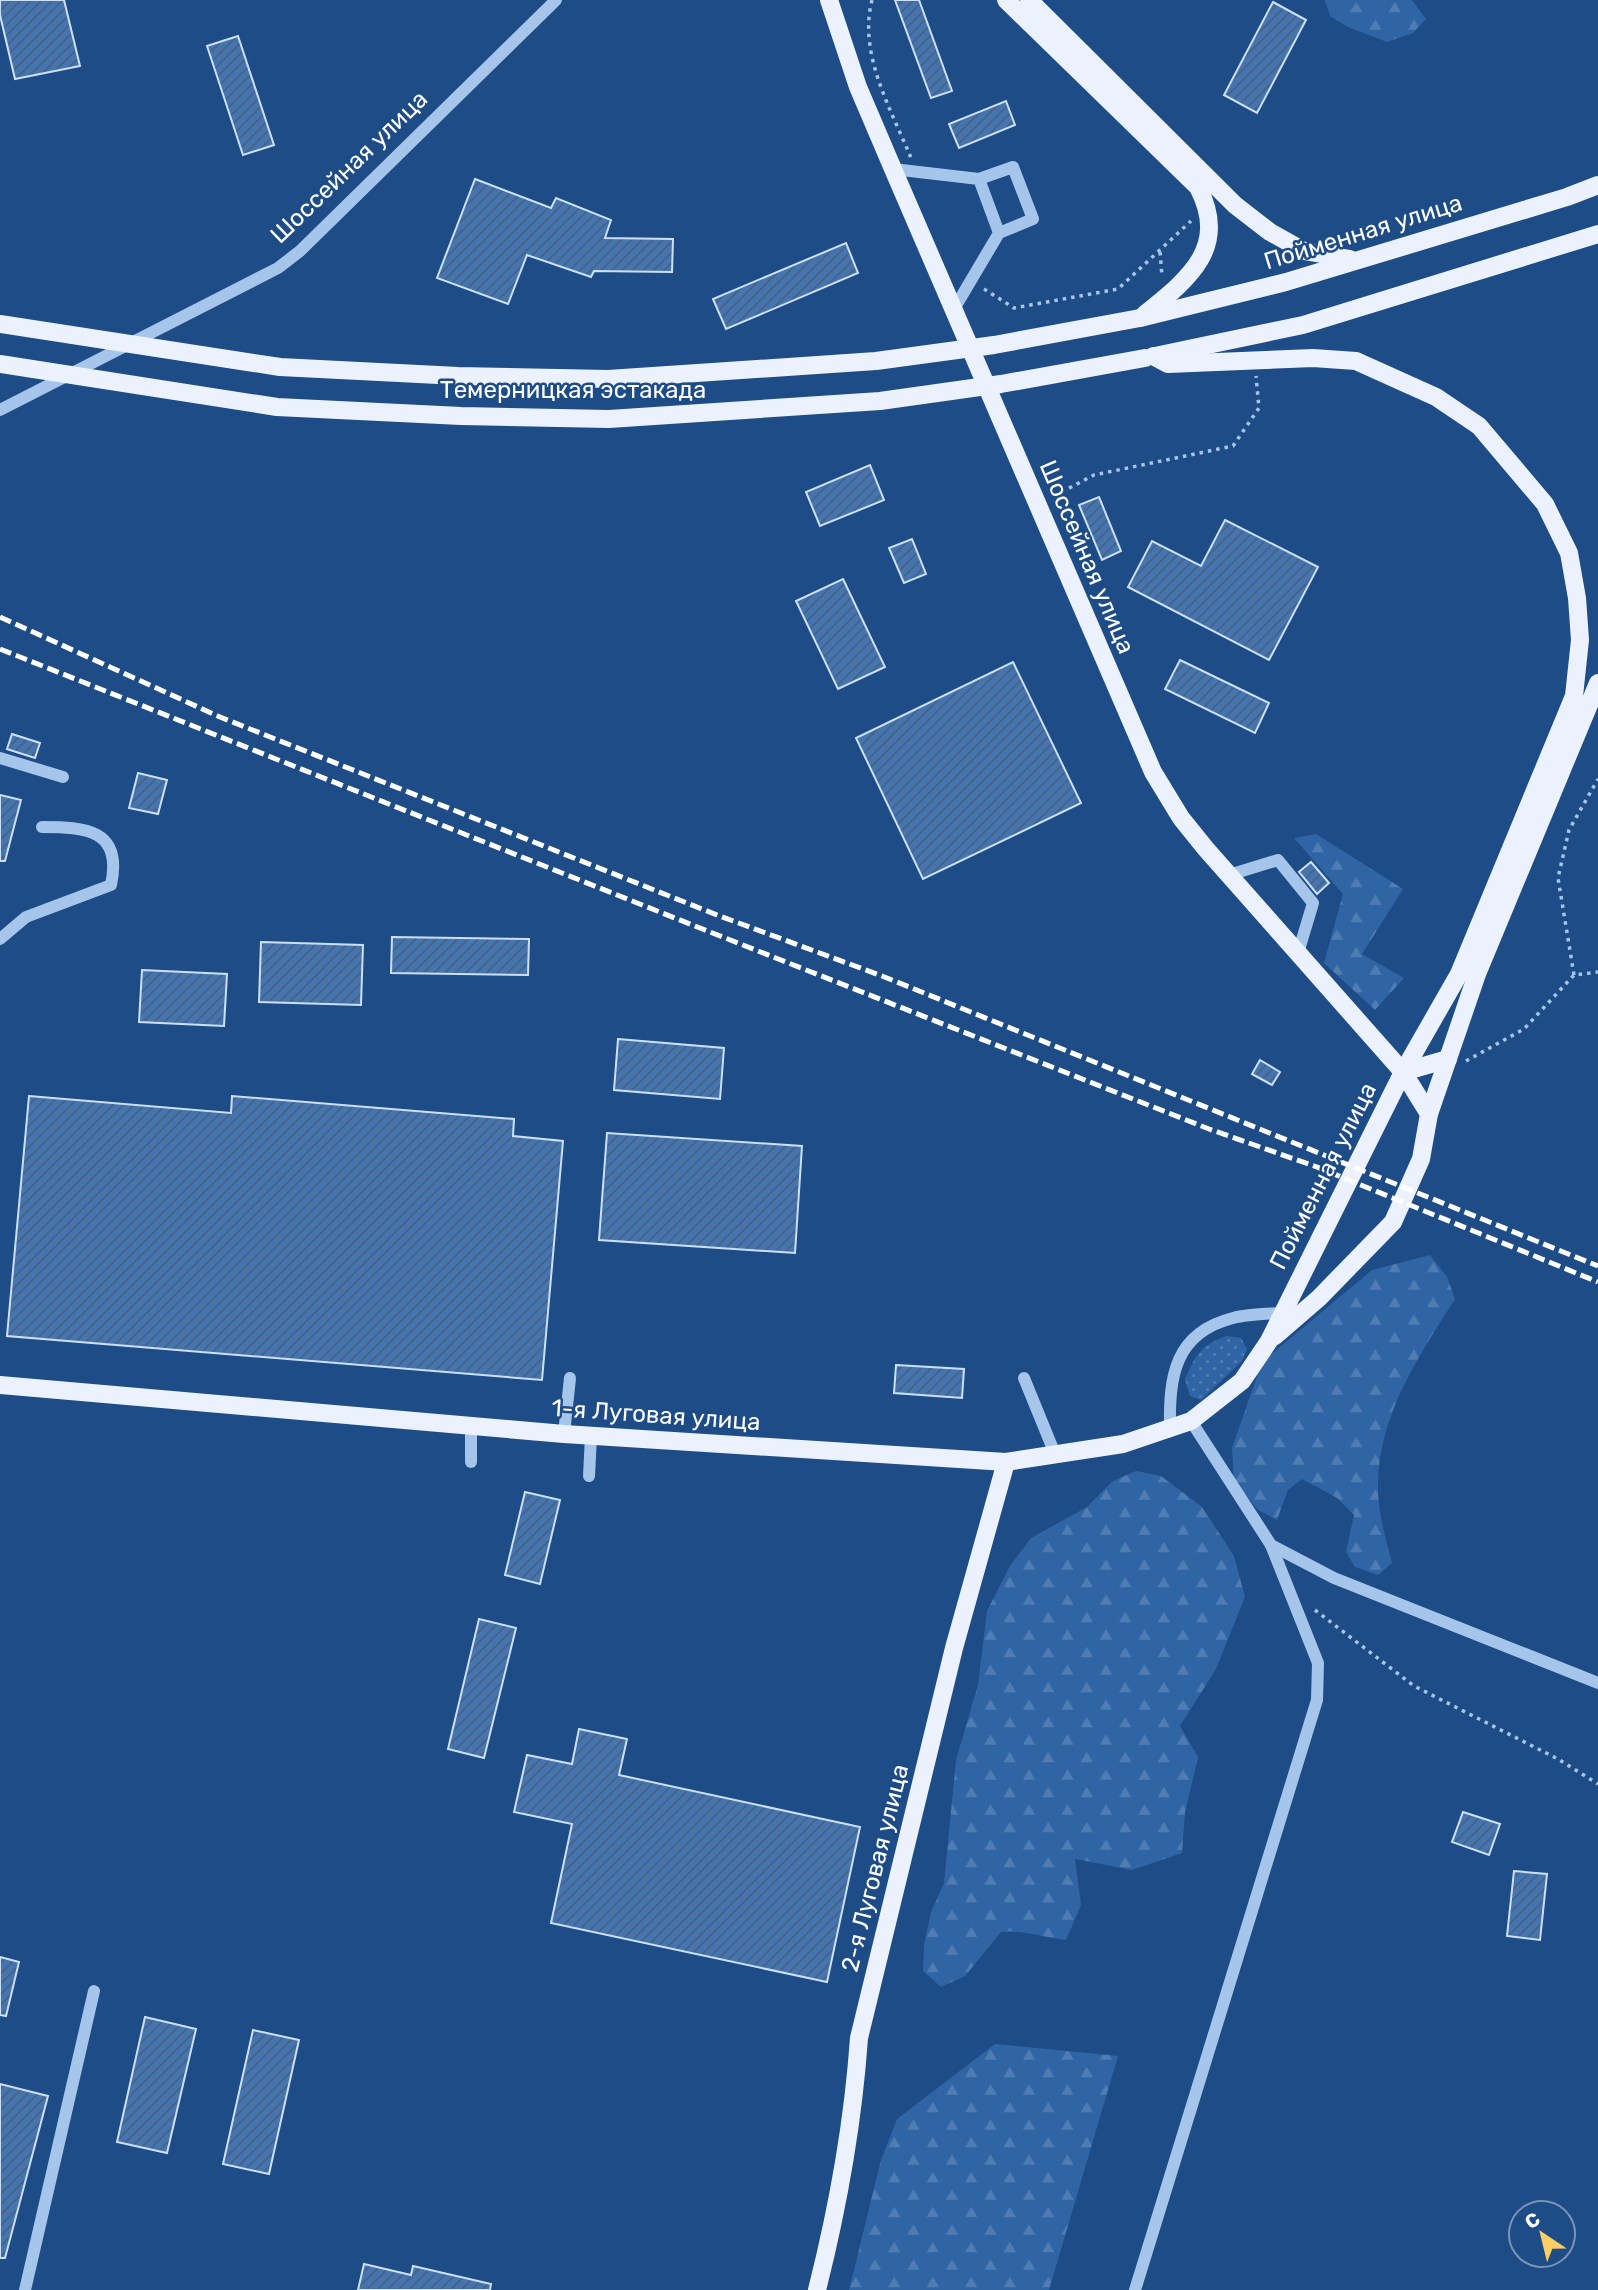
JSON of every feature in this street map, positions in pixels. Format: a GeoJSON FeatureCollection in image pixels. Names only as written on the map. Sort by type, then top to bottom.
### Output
{"type":"FeatureCollection","features":[{"type":"Feature","properties":{"kind":"main road","name":"Шоссейная улица"},"geometry":{"type":"LineString","coordinates":[[829,0],[858,87],[1153,772],[1181,818],[1403,1072]]}},
{"type":"Feature","properties":{"kind":"main road"},"geometry":{"type":"LineString","coordinates":[[1006,0],[1198,187],[1209,209],[1211,231],[1200,261],[1182,285],[1140,318]]}},
{"type":"Feature","properties":{"kind":"main road"},"geometry":{"type":"LineString","coordinates":[[1029,0],[1235,205],[1270,232],[1304,251],[1353,260]]}},
{"type":"Feature","properties":{"kind":"main road","name":"Пойменная улица"},"geometry":{"type":"LineString","coordinates":[[1140,318],[1286,282],[1567,197],[1598,184]]}},
{"type":"Feature","properties":{"kind":"main road"},"geometry":{"type":"LineString","coordinates":[[1149,357],[1303,324],[1598,234]]}},
{"type":"Feature","properties":{"kind":"main road","name":"Темерницкая эстакада"},"geometry":{"type":"LineString","coordinates":[[0,324],[280,367],[448,376],[608,379],[876,361],[994,345],[1140,318]]}},
{"type":"Feature","properties":{"kind":"main road"},"geometry":{"type":"LineString","coordinates":[[1149,357],[1168,363],[1313,358],[1356,361],[1403,380],[1436,397],[1479,426],[1545,504],[1569,553],[1577,598],[1580,640],[1574,696],[1459,974],[1403,1072]]}},
{"type":"Feature","properties":{"kind":"main road","name":"Темерницкая эстакада"},"geometry":{"type":"LineString","coordinates":[[0,364],[277,407],[461,416],[609,419],[880,401],[1001,384],[1149,357]]}},
{"type":"Feature","properties":{"kind":"main road"},"geometry":{"type":"LineString","coordinates":[[1269,1341],[1319,1298],[1393,1222],[1421,1159],[1429,1114],[1477,974],[1598,684]]}},
{"type":"Feature","properties":{"kind":"main road"},"geometry":{"type":"LineString","coordinates":[[1403,1072],[1446,1066]]}},
{"type":"Feature","properties":{"kind":"main road","name":"Пойменная улица"},"geometry":{"type":"LineString","coordinates":[[1403,1072],[1429,1114]]}},
{"type":"Feature","properties":{"kind":"main road","name":"Пойменная улица"},"geometry":{"type":"LineString","coordinates":[[1269,1341],[1403,1072]]}},
{"type":"Feature","properties":{"kind":"main road","name":"1-я Луговая улица"},"geometry":{"type":"LineString","coordinates":[[0,1385],[471,1427],[1006,1462],[1124,1444],[1191,1421],[1242,1381],[1269,1341]]}},
{"type":"Feature","properties":{"kind":"main road","name":"2-я Луговая улица"},"geometry":{"type":"LineString","coordinates":[[817,2290],[834,2222],[854,2104],[859,2038],[954,1648],[1006,1462]]}},
{"type":"Feature","properties":{"kind":"street","name":"Шоссейная улица"},"geometry":{"type":"LineString","coordinates":[[0,410],[278,268],[300,251],[556,0]]}},
{"type":"Feature","properties":{"kind":"street"},"geometry":{"type":"LineString","coordinates":[[893,169],[979,179],[1013,167],[1033,219],[999,233],[954,309]]}},
{"type":"Feature","properties":{"kind":"street"},"geometry":{"type":"LineString","coordinates":[[979,179],[999,233]]}},
{"type":"Feature","properties":{"kind":"street"},"geometry":{"type":"LineString","coordinates":[[0,758],[63,777]]}},
{"type":"Feature","properties":{"kind":"street"},"geometry":{"type":"LineString","coordinates":[[0,939],[26,917],[111,885],[114,873],[108,844],[103,836],[77,827],[42,827]]}},
{"type":"Feature","properties":{"kind":"street"},"geometry":{"type":"LineString","coordinates":[[1229,875],[1278,860],[1312,903],[1298,953]]}},
{"type":"Feature","properties":{"kind":"street"},"geometry":{"type":"LineString","coordinates":[[1170,1429],[1169,1392],[1175,1364],[1196,1336],[1232,1318],[1282,1312]]}},
{"type":"Feature","properties":{"kind":"street"},"geometry":{"type":"LineString","coordinates":[[564,1434],[570,1378]]}},
{"type":"Feature","properties":{"kind":"street"},"geometry":{"type":"LineString","coordinates":[[1024,1378],[1055,1454]]}},
{"type":"Feature","properties":{"kind":"street"},"geometry":{"type":"LineString","coordinates":[[1135,2290],[1317,1700],[1318,1663],[1271,1545],[1191,1421]]}},
{"type":"Feature","properties":{"kind":"street"},"geometry":{"type":"LineString","coordinates":[[471,1427],[471,1462]]}},
{"type":"Feature","properties":{"kind":"street"},"geometry":{"type":"LineString","coordinates":[[590,1476],[591,1436]]}},
{"type":"Feature","properties":{"kind":"street"},"geometry":{"type":"LineString","coordinates":[[1271,1545],[1334,1578],[1598,1682]]}},
{"type":"Feature","properties":{"kind":"street"},"geometry":{"type":"LineString","coordinates":[[25,2290],[94,1991]]}},
{"type":"Feature","properties":{"kind":"path"},"geometry":{"type":"LineString","coordinates":[[872,0],[868,16],[870,51],[916,172]]}},
{"type":"Feature","properties":{"kind":"path"},"geometry":{"type":"LineString","coordinates":[[971,279],[1014,308],[1118,289],[1192,220]]}},
{"type":"Feature","properties":{"kind":"path"},"geometry":{"type":"LineString","coordinates":[[1038,504],[1094,475],[1233,446],[1259,408],[1255,367]]}},
{"type":"Feature","properties":{"kind":"path"},"geometry":{"type":"LineString","coordinates":[[1574,975],[1558,878],[1569,830],[1598,779]]}},
{"type":"Feature","properties":{"kind":"path"},"geometry":{"type":"LineString","coordinates":[[1446,1066],[1524,1029],[1574,975],[1598,972]]}},
{"type":"Feature","properties":{"kind":"path"},"geometry":{"type":"LineString","coordinates":[[1312,1605],[1319,1615],[1415,1686],[1558,1759],[1598,1784]]}},
{"type":"Feature","properties":{"kind":"green space"},"geometry":{"type":"Polygon","coordinates":[[[1325,0],[1412,0],[1426,19],[1413,33],[1387,42],[1348,27],[1330,16],[1325,0]]]}},
{"type":"Feature","properties":{"kind":"green space"},"geometry":{"type":"Polygon","coordinates":[[[1316,834],[1403,889],[1362,954],[1404,978],[1375,1010],[1324,963],[1343,894],[1294,838],[1316,834]]]}},
{"type":"Feature","properties":{"kind":"green space"},"geometry":{"type":"Polygon","coordinates":[[[1430,1255],[1447,1277],[1455,1299],[1403,1388],[1385,1437],[1378,1497],[1392,1563],[1378,1575],[1355,1567],[1346,1552],[1354,1515],[1337,1498],[1302,1479],[1288,1490],[1277,1520],[1258,1510],[1234,1480],[1232,1448],[1262,1362],[1372,1270],[1430,1255]]]}},
{"type":"Feature","properties":{"kind":"green space"},"geometry":{"type":"Polygon","coordinates":[[[1227,1336],[1241,1338],[1247,1349],[1242,1361],[1201,1400],[1190,1396],[1185,1380],[1192,1364],[1205,1347],[1227,1336]]]}},
{"type":"Feature","properties":{"kind":"green space"},"geometry":{"type":"Polygon","coordinates":[[[1136,1471],[1161,1476],[1202,1507],[1234,1556],[1245,1597],[1216,1669],[1180,1726],[1198,1757],[1185,1812],[1182,1853],[1132,1870],[1075,1859],[1081,1905],[1066,1940],[1001,1932],[965,1976],[941,1987],[923,1971],[924,1945],[931,1912],[944,1883],[956,1760],[978,1685],[987,1611],[1010,1566],[1031,1538],[1087,1507],[1113,1481],[1136,1471]]]}},
{"type":"Feature","properties":{"kind":"green space"},"geometry":{"type":"Polygon","coordinates":[[[995,2044],[1118,2056],[1049,2290],[849,2290],[881,2160],[897,2119],[995,2044]]]}},
{"type":"Feature","properties":{"kind":"building"},"geometry":{"type":"Polygon","coordinates":[[[0,0],[64,0],[80,66],[15,79],[0,15],[0,0]]]}},
{"type":"Feature","properties":{"kind":"building"},"geometry":{"type":"Polygon","coordinates":[[[895,0],[919,0],[952,91],[931,98],[895,0]]]}},
{"type":"Feature","properties":{"kind":"building"},"geometry":{"type":"Polygon","coordinates":[[[1273,2],[1306,20],[1257,113],[1224,95],[1273,2]]]}},
{"type":"Feature","properties":{"kind":"building"},"geometry":{"type":"Polygon","coordinates":[[[238,36],[274,145],[243,155],[207,46],[238,36]]]}},
{"type":"Feature","properties":{"kind":"building"},"geometry":{"type":"Polygon","coordinates":[[[1006,101],[1015,125],[959,148],[949,124],[1006,101]]]}},
{"type":"Feature","properties":{"kind":"building"},"geometry":{"type":"Polygon","coordinates":[[[475,179],[551,208],[556,198],[611,220],[605,238],[673,239],[672,272],[594,271],[591,277],[527,255],[508,304],[437,278],[475,179]]]}},
{"type":"Feature","properties":{"kind":"building"},"geometry":{"type":"Polygon","coordinates":[[[846,243],[858,273],[726,329],[713,299],[846,243]]]}},
{"type":"Feature","properties":{"kind":"building"},"geometry":{"type":"Polygon","coordinates":[[[870,465],[884,500],[820,526],[806,492],[870,465]]]}},
{"type":"Feature","properties":{"kind":"building"},"geometry":{"type":"Polygon","coordinates":[[[1099,497],[1121,551],[1102,560],[1079,505],[1099,497]]]}},
{"type":"Feature","properties":{"kind":"building"},"geometry":{"type":"Polygon","coordinates":[[[1225,520],[1318,567],[1269,660],[1128,587],[1152,541],[1201,566],[1225,520]]]}},
{"type":"Feature","properties":{"kind":"building"},"geometry":{"type":"Polygon","coordinates":[[[912,539],[926,574],[904,583],[889,548],[912,539]]]}},
{"type":"Feature","properties":{"kind":"building"},"geometry":{"type":"Polygon","coordinates":[[[843,579],[885,667],[838,689],[796,601],[843,579]]]}},
{"type":"Feature","properties":{"kind":"building"},"geometry":{"type":"Polygon","coordinates":[[[1180,660],[1269,703],[1255,733],[1165,689],[1180,660]]]}},
{"type":"Feature","properties":{"kind":"building"},"geometry":{"type":"Polygon","coordinates":[[[1013,662],[1081,803],[923,879],[856,738],[1013,662]]]}},
{"type":"Feature","properties":{"kind":"building"},"geometry":{"type":"Polygon","coordinates":[[[12,734],[40,743],[35,758],[7,749],[12,734]]]}},
{"type":"Feature","properties":{"kind":"building"},"geometry":{"type":"Polygon","coordinates":[[[138,773],[167,780],[158,814],[129,808],[138,773]]]}},
{"type":"Feature","properties":{"kind":"building"},"geometry":{"type":"Polygon","coordinates":[[[0,795],[21,800],[5,861],[0,861],[0,795]]]}},
{"type":"Feature","properties":{"kind":"building"},"geometry":{"type":"Polygon","coordinates":[[[1311,862],[1329,883],[1317,894],[1299,872],[1311,862]]]}},
{"type":"Feature","properties":{"kind":"building"},"geometry":{"type":"Polygon","coordinates":[[[392,937],[529,939],[528,975],[391,973],[392,937]]]}},
{"type":"Feature","properties":{"kind":"building"},"geometry":{"type":"Polygon","coordinates":[[[261,942],[363,945],[361,1005],[259,1002],[261,942]]]}},
{"type":"Feature","properties":{"kind":"building"},"geometry":{"type":"Polygon","coordinates":[[[142,970],[227,974],[224,1026],[139,1022],[142,970]]]}},
{"type":"Feature","properties":{"kind":"building"},"geometry":{"type":"Polygon","coordinates":[[[618,1039],[724,1048],[720,1099],[614,1090],[618,1039]]]}},
{"type":"Feature","properties":{"kind":"building"},"geometry":{"type":"Polygon","coordinates":[[[1260,1060],[1280,1072],[1272,1085],[1252,1074],[1260,1060]]]}},
{"type":"Feature","properties":{"kind":"building"},"geometry":{"type":"Polygon","coordinates":[[[29,1096],[231,1113],[232,1096],[514,1119],[513,1136],[563,1141],[542,1380],[7,1336],[29,1096]]]}},
{"type":"Feature","properties":{"kind":"building"},"geometry":{"type":"Polygon","coordinates":[[[607,1133],[802,1146],[795,1253],[599,1240],[607,1133]]]}},
{"type":"Feature","properties":{"kind":"building"},"geometry":{"type":"Polygon","coordinates":[[[896,1365],[964,1369],[962,1398],[894,1393],[896,1365]]]}},
{"type":"Feature","properties":{"kind":"building"},"geometry":{"type":"Polygon","coordinates":[[[525,1492],[560,1500],[540,1584],[505,1575],[525,1492]]]}},
{"type":"Feature","properties":{"kind":"building"},"geometry":{"type":"Polygon","coordinates":[[[479,1619],[516,1628],[484,1758],[448,1749],[479,1619]]]}},
{"type":"Feature","properties":{"kind":"building"},"geometry":{"type":"Polygon","coordinates":[[[579,1729],[627,1739],[619,1775],[860,1827],[827,1982],[551,1923],[572,1824],[514,1812],[527,1755],[572,1764],[579,1729]]]}},
{"type":"Feature","properties":{"kind":"building"},"geometry":{"type":"Polygon","coordinates":[[[1463,1812],[1500,1824],[1489,1855],[1452,1842],[1463,1812]]]}},
{"type":"Feature","properties":{"kind":"building"},"geometry":{"type":"Polygon","coordinates":[[[1514,1871],[1547,1874],[1540,1940],[1507,1936],[1514,1871]]]}},
{"type":"Feature","properties":{"kind":"building"},"geometry":{"type":"Polygon","coordinates":[[[0,1957],[19,1962],[6,2016],[0,2015],[0,1957]]]}},
{"type":"Feature","properties":{"kind":"building"},"geometry":{"type":"Polygon","coordinates":[[[145,2017],[196,2029],[167,2153],[117,2142],[145,2017]]]}},
{"type":"Feature","properties":{"kind":"building"},"geometry":{"type":"Polygon","coordinates":[[[253,2030],[299,2040],[269,2174],[223,2164],[253,2030]]]}},
{"type":"Feature","properties":{"kind":"building"},"geometry":{"type":"Polygon","coordinates":[[[0,2084],[48,2096],[5,2258],[0,2258],[0,2084]]]}},
{"type":"Feature","properties":{"kind":"building"},"geometry":{"type":"Polygon","coordinates":[[[364,2264],[411,2275],[413,2266],[491,2284],[490,2290],[358,2290],[364,2264]]]}},
{"type":"Feature","properties":{"kind":"railway"},"geometry":{"type":"LineString","coordinates":[[0,617],[220,717],[717,915],[882,976],[1598,1266]]}},
{"type":"Feature","properties":{"kind":"railway"},"geometry":{"type":"LineString","coordinates":[[0,649],[1209,1129],[1317,1167],[1598,1282]]}}]}
